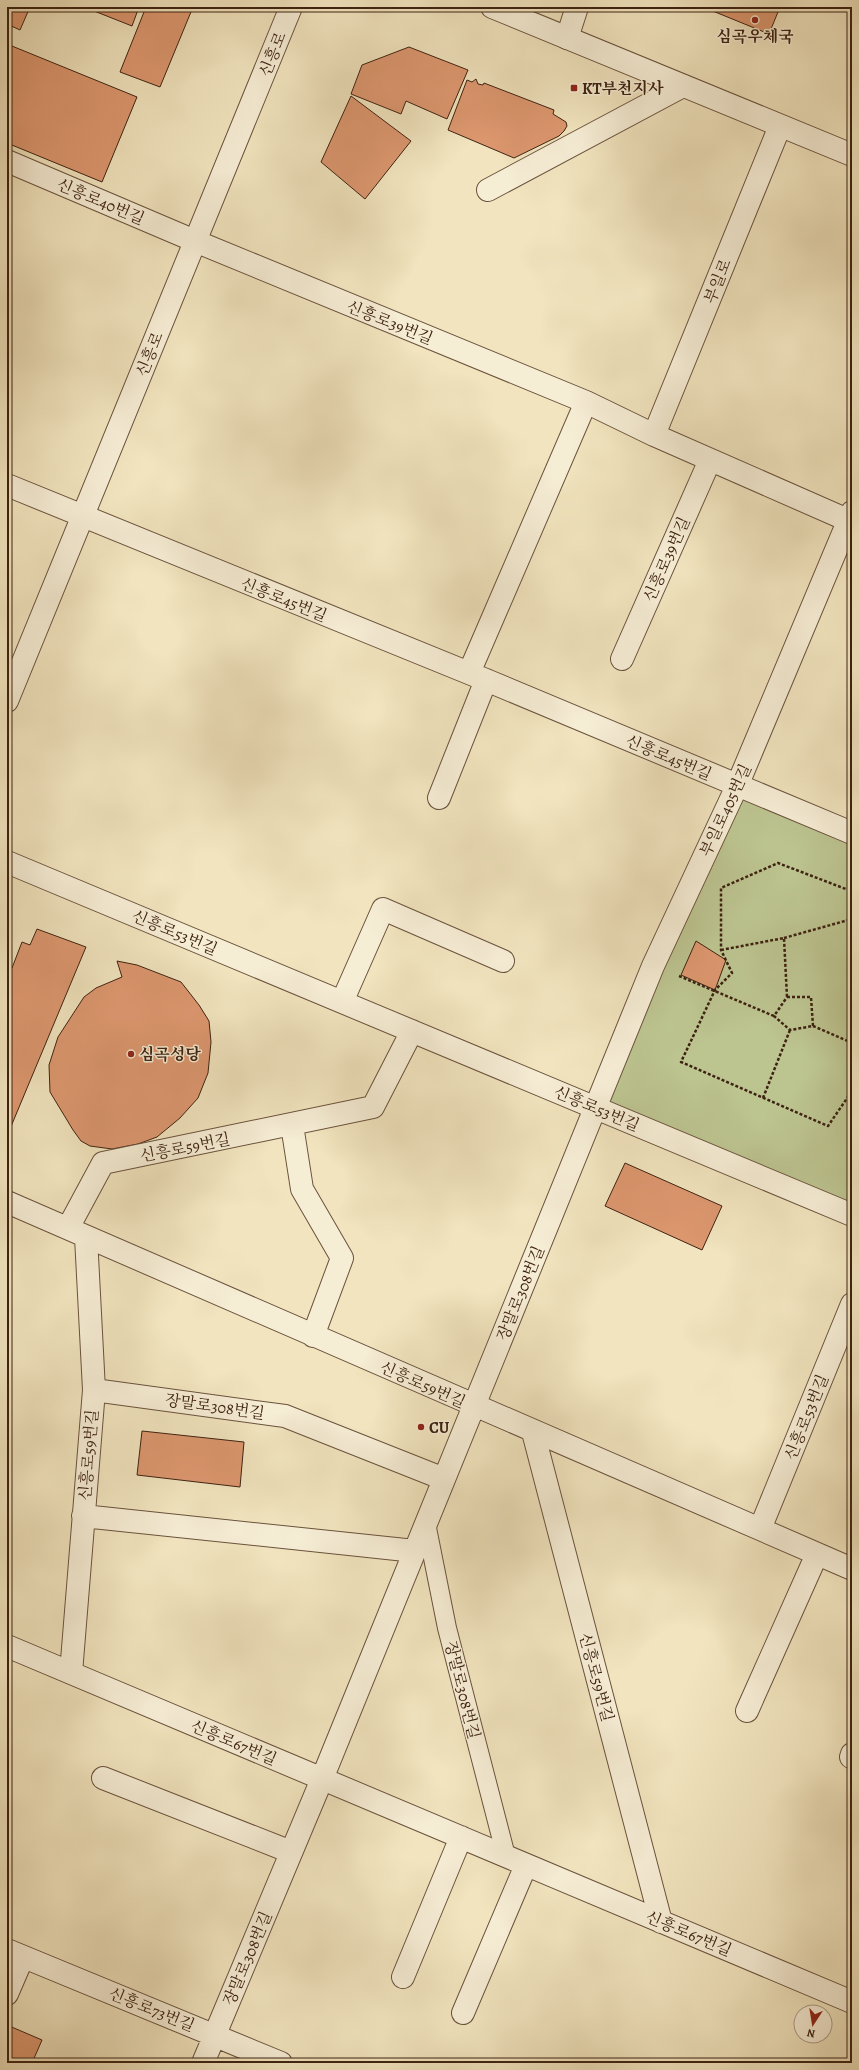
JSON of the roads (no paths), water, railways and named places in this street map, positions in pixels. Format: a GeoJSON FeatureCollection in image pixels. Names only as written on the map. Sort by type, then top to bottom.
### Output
{"type":"FeatureCollection","features":[{"type":"Feature","properties":{"kind":"street","name":"신흥로"},"geometry":{"type":"LineString","coordinates":[[7,701],[291,7]]}},
{"type":"Feature","properties":{"kind":"street"},"geometry":{"type":"LineString","coordinates":[[492,7],[852,155]]}},
{"type":"Feature","properties":{"kind":"street"},"geometry":{"type":"LineString","coordinates":[[567,38],[577,7]]}},
{"type":"Feature","properties":{"kind":"street"},"geometry":{"type":"LineString","coordinates":[[488,190],[683,86]]}},
{"type":"Feature","properties":{"kind":"street","name":"부일로"},"geometry":{"type":"LineString","coordinates":[[654,435],[780,126]]}},
{"type":"Feature","properties":{"kind":"street","name":"신흥로40번길"},"geometry":{"type":"LineString","coordinates":[[7,161],[195,241]]}},
{"type":"Feature","properties":{"kind":"street","name":"신흥로39번길"},"geometry":{"type":"LineString","coordinates":[[195,241],[586,402],[710,460],[851,518]]}},
{"type":"Feature","properties":{"kind":"street"},"geometry":{"type":"LineString","coordinates":[[440,798],[477,677],[586,402]]}},
{"type":"Feature","properties":{"kind":"street","name":"신흥로39번길"},"geometry":{"type":"LineString","coordinates":[[622,659],[710,460]]}},
{"type":"Feature","properties":{"kind":"street","name":"신흥로45번길"},"geometry":{"type":"LineString","coordinates":[[7,485],[82,517],[477,677],[852,833]]}},
{"type":"Feature","properties":{"kind":"street","name":"부일로405번길"},"geometry":{"type":"LineString","coordinates":[[595,1108],[653,966],[737,786],[851,518]]}},
{"type":"Feature","properties":{"kind":"street","name":"신흥로53번길"},"geometry":{"type":"LineString","coordinates":[[7,862],[852,1215]]}},
{"type":"Feature","properties":{"kind":"street"},"geometry":{"type":"LineString","coordinates":[[342,1002],[383,909],[503,961]]}},
{"type":"Feature","properties":{"kind":"street","name":"신흥로59번길"},"geometry":{"type":"LineString","coordinates":[[71,1673],[94,1390],[77,1233],[103,1163],[373,1107],[412,1031]]}},
{"type":"Feature","properties":{"kind":"street","name":"장말로308번길"},"geometry":{"type":"LineString","coordinates":[[203,2063],[322,1779],[595,1108]]}},
{"type":"Feature","properties":{"kind":"street"},"geometry":{"type":"LineString","coordinates":[[292,1125],[302,1189],[342,1258],[313,1336]]}},
{"type":"Feature","properties":{"kind":"street","name":"신흥로59번길"},"geometry":{"type":"LineString","coordinates":[[7,1202],[533,1432],[852,1569]]}},
{"type":"Feature","properties":{"kind":"street","name":"신흥로53번길"},"geometry":{"type":"LineString","coordinates":[[760,1530],[852,1304]]}},
{"type":"Feature","properties":{"kind":"street","name":"장말로308번길"},"geometry":{"type":"LineString","coordinates":[[94,1390],[285,1416],[444,1479]]}},
{"type":"Feature","properties":{"kind":"street","name":"신흥로59번길"},"geometry":{"type":"LineString","coordinates":[[533,1432],[661,1922]]}},
{"type":"Feature","properties":{"kind":"street"},"geometry":{"type":"LineString","coordinates":[[83,1516],[415,1551]]}},
{"type":"Feature","properties":{"kind":"street"},"geometry":{"type":"LineString","coordinates":[[747,1711],[817,1554]]}},
{"type":"Feature","properties":{"kind":"street","name":"신흥로67번길"},"geometry":{"type":"LineString","coordinates":[[7,1646],[852,2002]]}},
{"type":"Feature","properties":{"kind":"street"},"geometry":{"type":"LineString","coordinates":[[103,1778],[291,1852]]}},
{"type":"Feature","properties":{"kind":"street"},"geometry":{"type":"LineString","coordinates":[[403,1978],[461,1838]]}},
{"type":"Feature","properties":{"kind":"street"},"geometry":{"type":"LineString","coordinates":[[463,2014],[526,1865]]}},
{"type":"Feature","properties":{"kind":"street","name":"신흥로73번길"},"geometry":{"type":"LineString","coordinates":[[7,1994],[15,1954],[281,2063]]}},
{"type":"Feature","properties":{"kind":"lane","name":"장말로308번길"},"geometry":{"type":"LineString","coordinates":[[426,1523],[447,1628],[506,1856]]}},
{"type":"Feature","properties":{"kind":"place","name":"심곡우체국"},"geometry":{"type":"Point","coordinates":[755,20]}},
{"type":"Feature","properties":{"kind":"place","name":"KT부천지사"},"geometry":{"type":"Point","coordinates":[574,88]}},
{"type":"Feature","properties":{"kind":"place","name":"심곡성당"},"geometry":{"type":"Point","coordinates":[131,1054]}},
{"type":"Feature","properties":{"kind":"place","name":"CU"},"geometry":{"type":"Point","coordinates":[421,1427]}}]}
